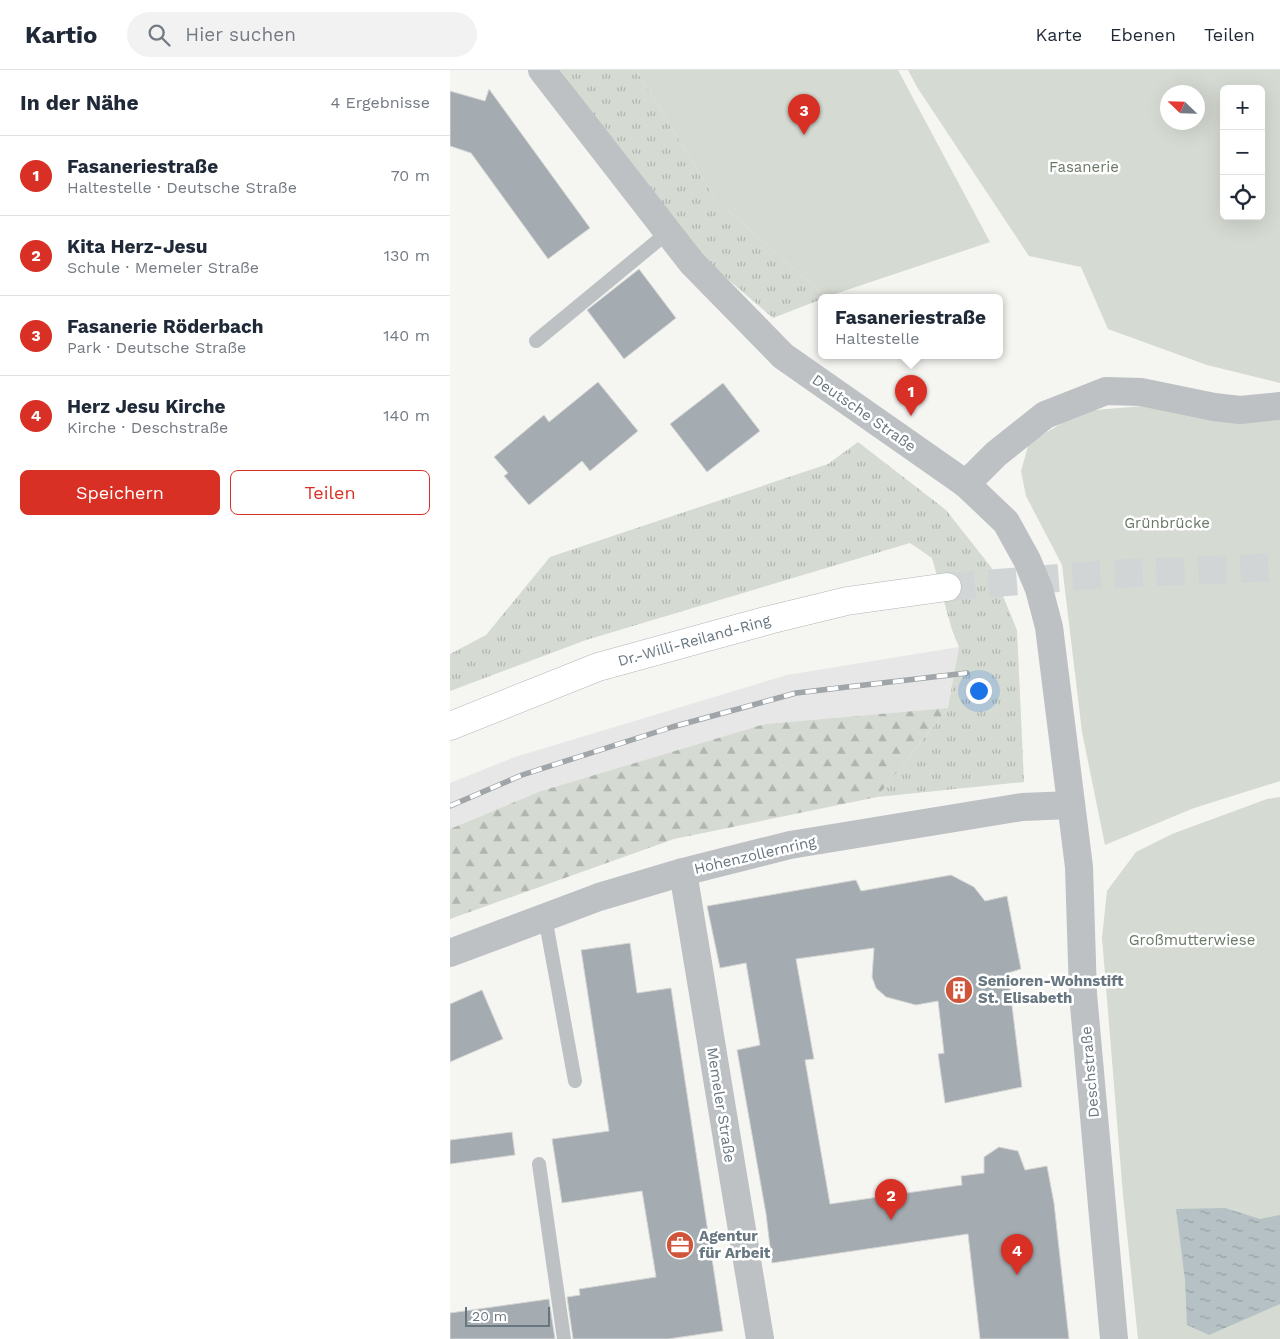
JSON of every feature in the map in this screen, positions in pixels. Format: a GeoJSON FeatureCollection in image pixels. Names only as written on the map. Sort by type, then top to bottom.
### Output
{"type":"FeatureCollection","features":[{"type":"Feature","properties":{"kind":"highway","name":"Dr.-Willi-Reiland-Ring"},"geometry":{"type":"LineString","coordinates":[[450,726],[608,664],[769,620],[847,601],[947,588]]}},
{"type":"Feature","properties":{"kind":"street","name":"Deutsche Straße"},"geometry":{"type":"LineString","coordinates":[[542,70],[692,263],[783,356],[966,484],[1006,522],[1027,560],[1039,589],[1049,627],[1071,805]]}},
{"type":"Feature","properties":{"kind":"street"},"geometry":{"type":"LineString","coordinates":[[966,484],[996,454],[1045,414],[1106,391],[1141,392],[1214,407],[1240,410],[1280,406]]}},
{"type":"Feature","properties":{"kind":"street","name":"Hohenzollernring"},"geometry":{"type":"LineString","coordinates":[[450,953],[599,896],[683,872],[790,845],[1022,807],[1071,805]]}},
{"type":"Feature","properties":{"kind":"street","name":"Deschstraße"},"geometry":{"type":"LineString","coordinates":[[1071,805],[1079,867],[1083,994],[1114,1339]]}},
{"type":"Feature","properties":{"kind":"street","name":"Memeler Straße"},"geometry":{"type":"LineString","coordinates":[[683,872],[760,1339]]}},
{"type":"Feature","properties":{"kind":"lane"},"geometry":{"type":"LineString","coordinates":[[536,341],[667,233]]}},
{"type":"Feature","properties":{"kind":"lane"},"geometry":{"type":"LineString","coordinates":[[545,917],[575,1081]]}},
{"type":"Feature","properties":{"kind":"lane"},"geometry":{"type":"LineString","coordinates":[[539,1164],[564,1339]]}},
{"type":"Feature","properties":{"kind":"shaded area"},"geometry":{"type":"Polygon","coordinates":[[[959,647],[948,708],[765,724],[541,791],[450,829],[450,783],[515,757],[787,675],[959,647]]]}},
{"type":"Feature","properties":{"kind":"green space"},"geometry":{"type":"Polygon","coordinates":[[[560,70],[636,70],[715,199],[823,294],[818,294],[818,301],[773,318],[694,250],[560,70]]]}},
{"type":"Feature","properties":{"kind":"green space"},"geometry":{"type":"Polygon","coordinates":[[[636,70],[898,70],[990,242],[835,294],[823,294],[715,199],[636,70]]]}},
{"type":"Feature","properties":{"kind":"green space","name":"Fasanerie"},"geometry":{"type":"Polygon","coordinates":[[[908,70],[1280,70],[1280,383],[1207,365],[1108,329],[1081,267],[1029,256],[917,87],[908,70]]]}},
{"type":"Feature","properties":{"kind":"green space","name":"Grünbrücke"},"geometry":{"type":"Polygon","coordinates":[[[1144,406],[1242,422],[1280,420],[1280,781],[1194,808],[1105,845],[1082,732],[1062,565],[1026,496],[1021,471],[1029,443],[1082,411],[1144,406]]]}},
{"type":"Feature","properties":{"kind":"green space"},"geometry":{"type":"Polygon","coordinates":[[[858,442],[946,510],[991,567],[1017,630],[1024,782],[877,797],[948,708],[959,647],[952,630],[932,558],[910,543],[586,640],[450,691],[450,654],[486,635],[550,557],[828,464],[858,442]]]}},
{"type":"Feature","properties":{"kind":"green space"},"geometry":{"type":"Polygon","coordinates":[[[948,708],[877,797],[674,839],[450,919],[450,829],[541,791],[765,724],[948,708]]]}},
{"type":"Feature","properties":{"kind":"green space","name":"Großmutterwiese"},"geometry":{"type":"Polygon","coordinates":[[[1280,797],[1280,1339],[1138,1339],[1123,1195],[1102,938],[1107,891],[1136,852],[1172,834],[1267,799],[1280,797]]]}},
{"type":"Feature","properties":{"kind":"water"},"geometry":{"type":"Polygon","coordinates":[[[1225,1208],[1260,1219],[1280,1215],[1280,1304],[1209,1335],[1187,1325],[1185,1280],[1176,1209],[1225,1208]]]}},
{"type":"Feature","properties":{"kind":"building"},"geometry":{"type":"Polygon","coordinates":[[[489,89],[590,228],[548,259],[471,153],[450,146],[450,91],[485,101],[489,89]]]}},
{"type":"Feature","properties":{"kind":"building"},"geometry":{"type":"Polygon","coordinates":[[[639,269],[676,318],[624,359],[587,310],[639,269]]]}},
{"type":"Feature","properties":{"kind":"building"},"geometry":{"type":"Polygon","coordinates":[[[598,382],[638,431],[590,471],[582,461],[529,505],[504,476],[508,473],[494,457],[544,415],[549,422],[598,382]]]}},
{"type":"Feature","properties":{"kind":"building"},"geometry":{"type":"Polygon","coordinates":[[[723,383],[760,431],[707,472],[670,424],[723,383]]]}},
{"type":"Feature","properties":{"kind":"building"},"geometry":{"type":"Polygon","coordinates":[[[951,875],[974,887],[985,901],[1007,896],[1021,969],[1008,973],[1022,1087],[945,1103],[938,1054],[944,1053],[938,1001],[916,1005],[886,997],[876,988],[872,977],[874,948],[796,959],[814,1059],[805,1060],[830,1204],[962,1185],[961,1176],[984,1173],[984,1157],[999,1147],[1018,1151],[1025,1170],[1047,1166],[1054,1203],[1069,1339],[980,1339],[968,1234],[772,1263],[766,1214],[737,1050],[760,1045],[746,963],[720,968],[707,906],[856,880],[861,891],[951,875]]]}},
{"type":"Feature","properties":{"kind":"building","name":"Agentur für Arbeit"},"geometry":{"type":"Polygon","coordinates":[[[630,943],[637,993],[671,988],[723,1331],[668,1339],[573,1339],[567,1297],[580,1295],[579,1289],[656,1277],[642,1191],[562,1203],[552,1139],[609,1131],[581,950],[630,943]]]}},
{"type":"Feature","properties":{"kind":"building"},"geometry":{"type":"Polygon","coordinates":[[[482,990],[503,1039],[450,1062],[450,1004],[482,990]]]}},
{"type":"Feature","properties":{"kind":"building"},"geometry":{"type":"Polygon","coordinates":[[[512,1132],[515,1155],[450,1164],[450,1140],[512,1132]]]}},
{"type":"Feature","properties":{"kind":"building"},"geometry":{"type":"Polygon","coordinates":[[[549,1299],[555,1339],[450,1339],[450,1313],[549,1299]]]}},
{"type":"Feature","properties":{"kind":"tunnel"},"geometry":{"type":"LineString","coordinates":[[947,587],[1108,574],[1280,567]]}},
{"type":"Feature","properties":{"kind":"railway"},"geometry":{"type":"LineString","coordinates":[[450,806],[522,775],[672,727],[796,693],[967,673]]}},
{"type":"Feature","properties":{"kind":"place","name":"Fasanerie Röderbach"},"geometry":{"type":"Point","coordinates":[804,135]}},
{"type":"Feature","properties":{"kind":"place","name":"Fasaneriestraße"},"geometry":{"type":"Point","coordinates":[911,416]}},
{"type":"Feature","properties":{"kind":"place","name":"Senioren-Wohnstift St. Elisabeth"},"geometry":{"type":"Point","coordinates":[959,990]}},
{"type":"Feature","properties":{"kind":"place","name":"Kita Herz-Jesu"},"geometry":{"type":"Point","coordinates":[891,1220]}},
{"type":"Feature","properties":{"kind":"place","name":"Agentur für Arbeit"},"geometry":{"type":"Point","coordinates":[680,1245]}},
{"type":"Feature","properties":{"kind":"place","name":"Herz Jesu Kirche"},"geometry":{"type":"Point","coordinates":[1017,1275]}}]}
